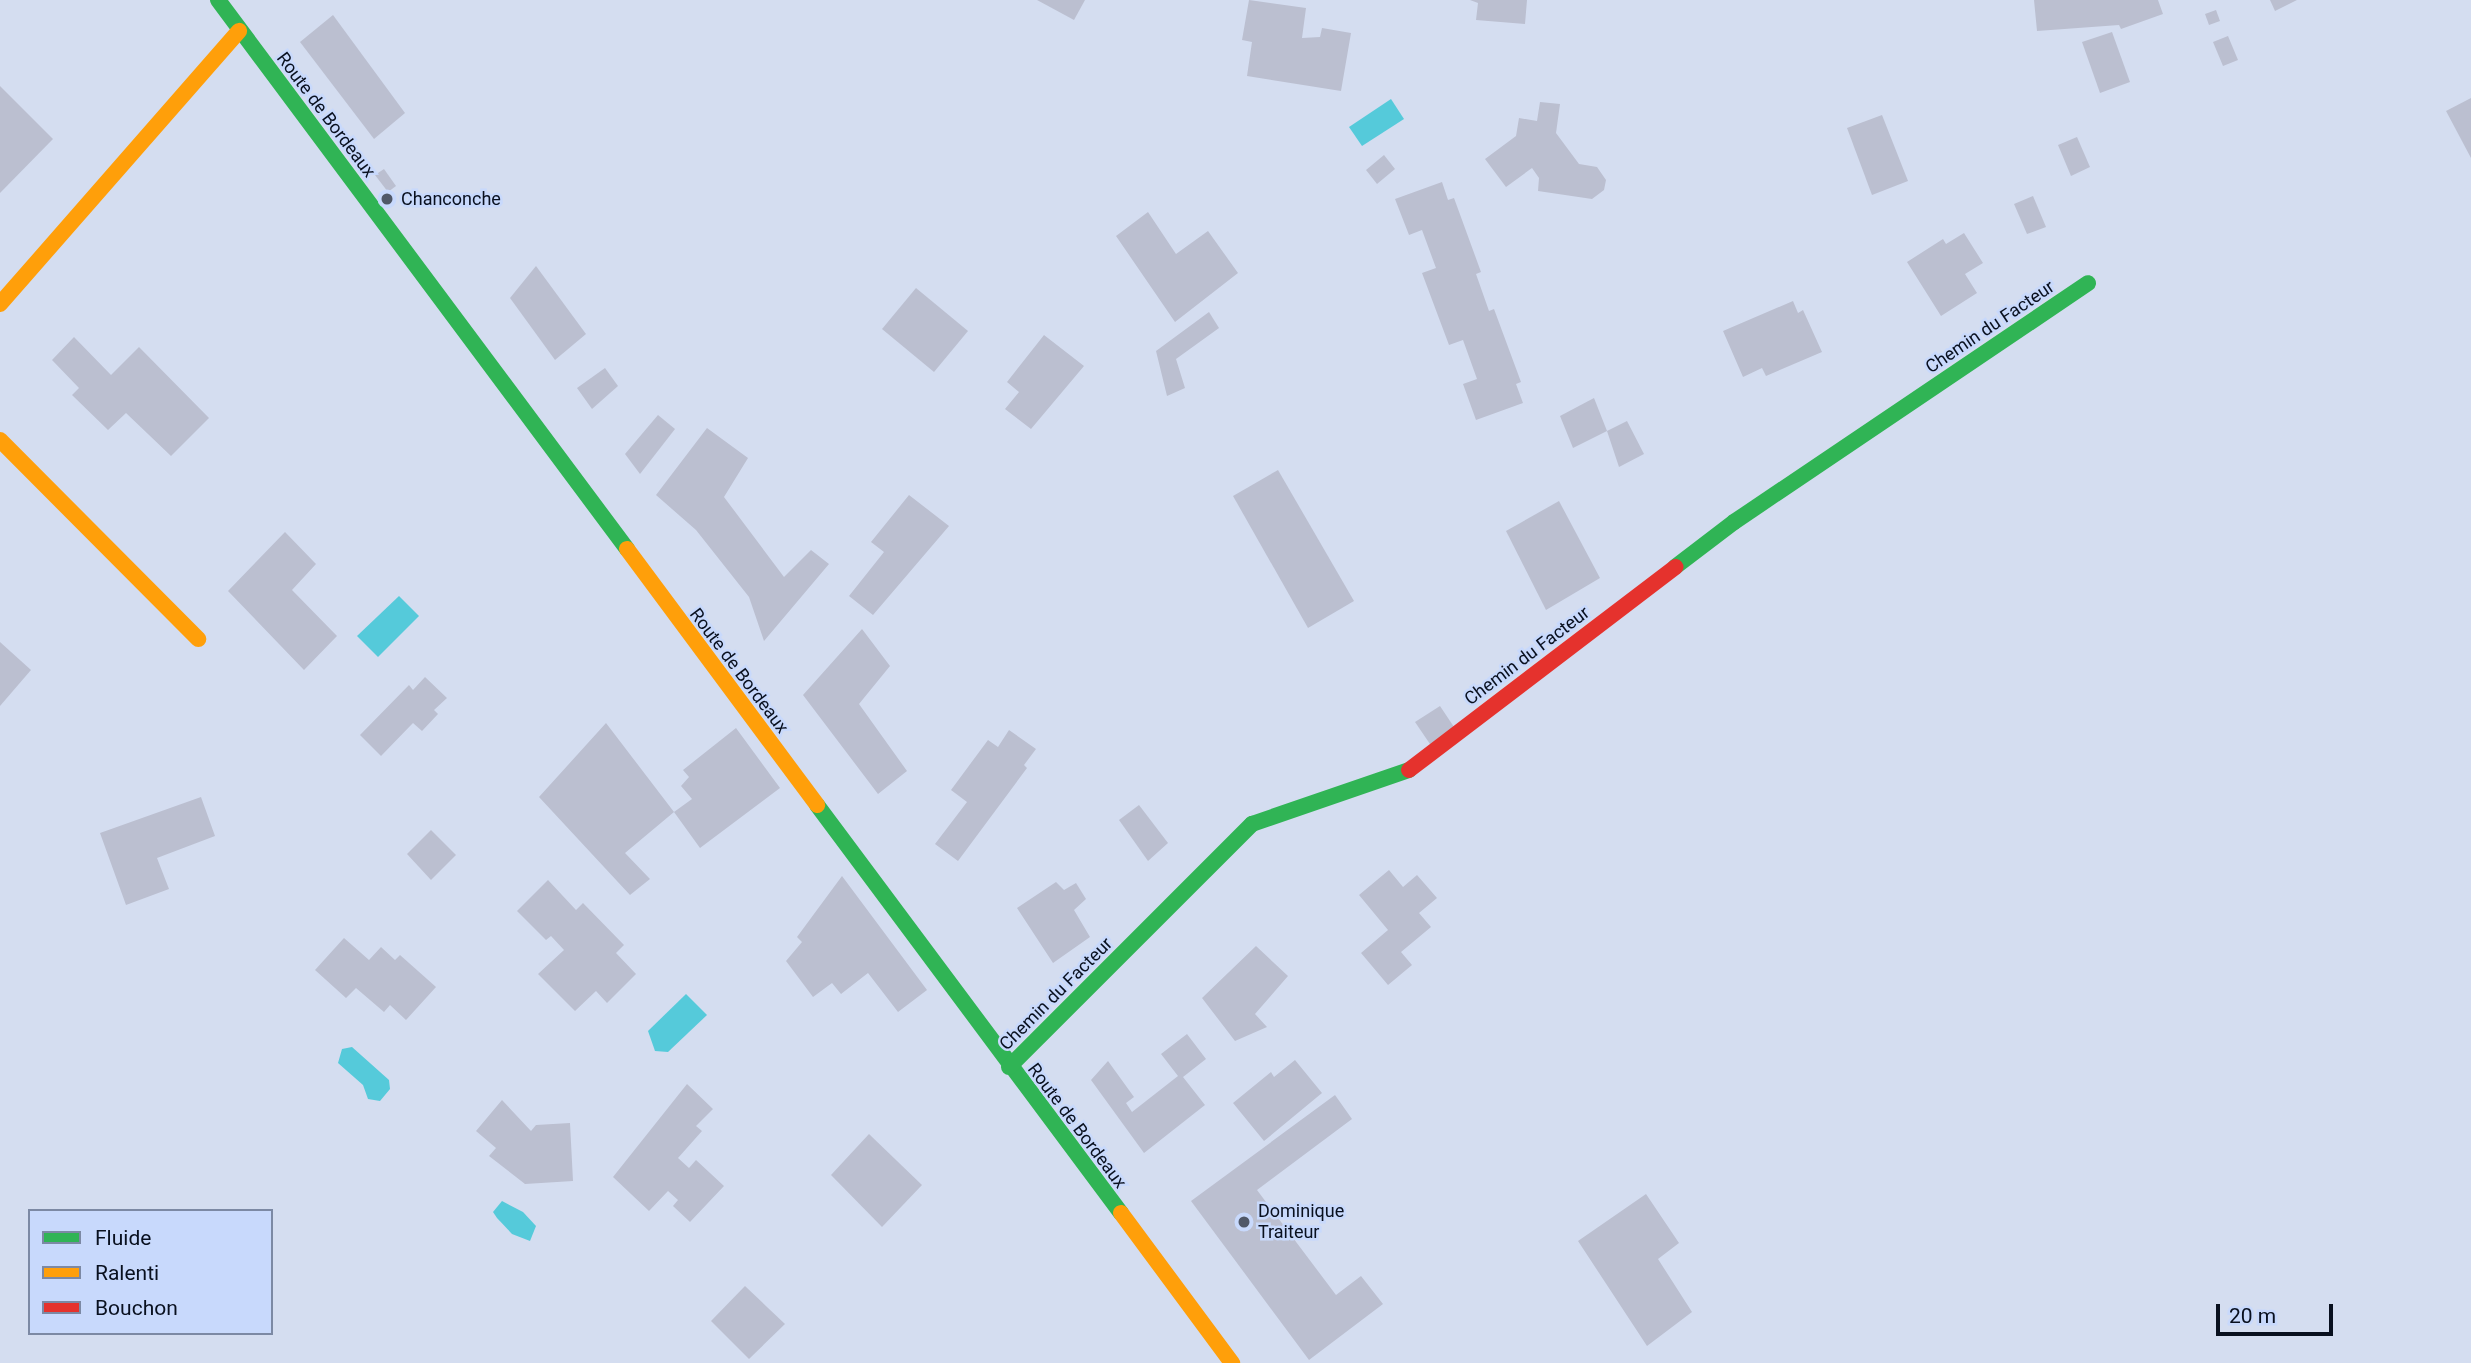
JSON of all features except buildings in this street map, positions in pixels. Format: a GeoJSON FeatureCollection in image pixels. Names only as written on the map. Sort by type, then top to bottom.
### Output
{"type":"FeatureCollection","features":[{"type":"Feature","properties":{"kind":"street","name":"Route de Bordeaux"},"geometry":{"type":"LineString","coordinates":[[218,0],[1009,1068],[1232,1363]]}},
{"type":"Feature","properties":{"kind":"street"},"geometry":{"type":"LineString","coordinates":[[0,304],[240,31]]}},
{"type":"Feature","properties":{"kind":"street","name":"Chemin du Facteur"},"geometry":{"type":"LineString","coordinates":[[1009,1068],[1252,824],[1407,772],[1734,522],[2088,284]]}},
{"type":"Feature","properties":{"kind":"street"},"geometry":{"type":"LineString","coordinates":[[0,440],[198,639]]}},
{"type":"Feature","properties":{"kind":"water"},"geometry":{"type":"Polygon","coordinates":[[[1391,99],[1404,119],[1362,146],[1349,127],[1391,99]]]}},
{"type":"Feature","properties":{"kind":"water"},"geometry":{"type":"Polygon","coordinates":[[[399,596],[419,616],[378,657],[357,636],[399,596]]]}},
{"type":"Feature","properties":{"kind":"water"},"geometry":{"type":"Polygon","coordinates":[[[686,994],[707,1015],[668,1052],[655,1051],[648,1031],[686,994]]]}},
{"type":"Feature","properties":{"kind":"water"},"geometry":{"type":"Polygon","coordinates":[[[352,1047],[389,1080],[390,1089],[380,1101],[368,1099],[363,1085],[338,1063],[342,1049],[352,1047]]]}},
{"type":"Feature","properties":{"kind":"water"},"geometry":{"type":"Polygon","coordinates":[[[502,1201],[523,1212],[536,1226],[530,1241],[512,1234],[497,1218],[493,1212],[502,1201]]]}},
{"type":"Feature","properties":{"kind":"traffic: fast"},"geometry":{"type":"LineString","coordinates":[[218,0],[627,549]]}},
{"type":"Feature","properties":{"kind":"traffic: fast"},"geometry":{"type":"LineString","coordinates":[[1675,567],[1734,522],[2088,283]]}},
{"type":"Feature","properties":{"kind":"traffic: fast"},"geometry":{"type":"LineString","coordinates":[[1009,1067],[1252,824],[1409,770]]}},
{"type":"Feature","properties":{"kind":"traffic: fast"},"geometry":{"type":"LineString","coordinates":[[817,805],[1121,1213]]}},
{"type":"Feature","properties":{"kind":"traffic: slow"},"geometry":{"type":"LineString","coordinates":[[0,304],[239,31]]}},
{"type":"Feature","properties":{"kind":"traffic: slow"},"geometry":{"type":"LineString","coordinates":[[0,440],[198,639]]}},
{"type":"Feature","properties":{"kind":"traffic: slow"},"geometry":{"type":"LineString","coordinates":[[627,549],[817,805]]}},
{"type":"Feature","properties":{"kind":"traffic: slow"},"geometry":{"type":"LineString","coordinates":[[1121,1213],[1232,1363]]}},
{"type":"Feature","properties":{"kind":"traffic: jam"},"geometry":{"type":"LineString","coordinates":[[1409,770],[1675,567]]}},
{"type":"Feature","properties":{"kind":"place","name":"Chanconche"},"geometry":{"type":"Point","coordinates":[387,199]}},
{"type":"Feature","properties":{"kind":"place","name":"Dominique Traiteur"},"geometry":{"type":"Point","coordinates":[1244,1222]}}]}
